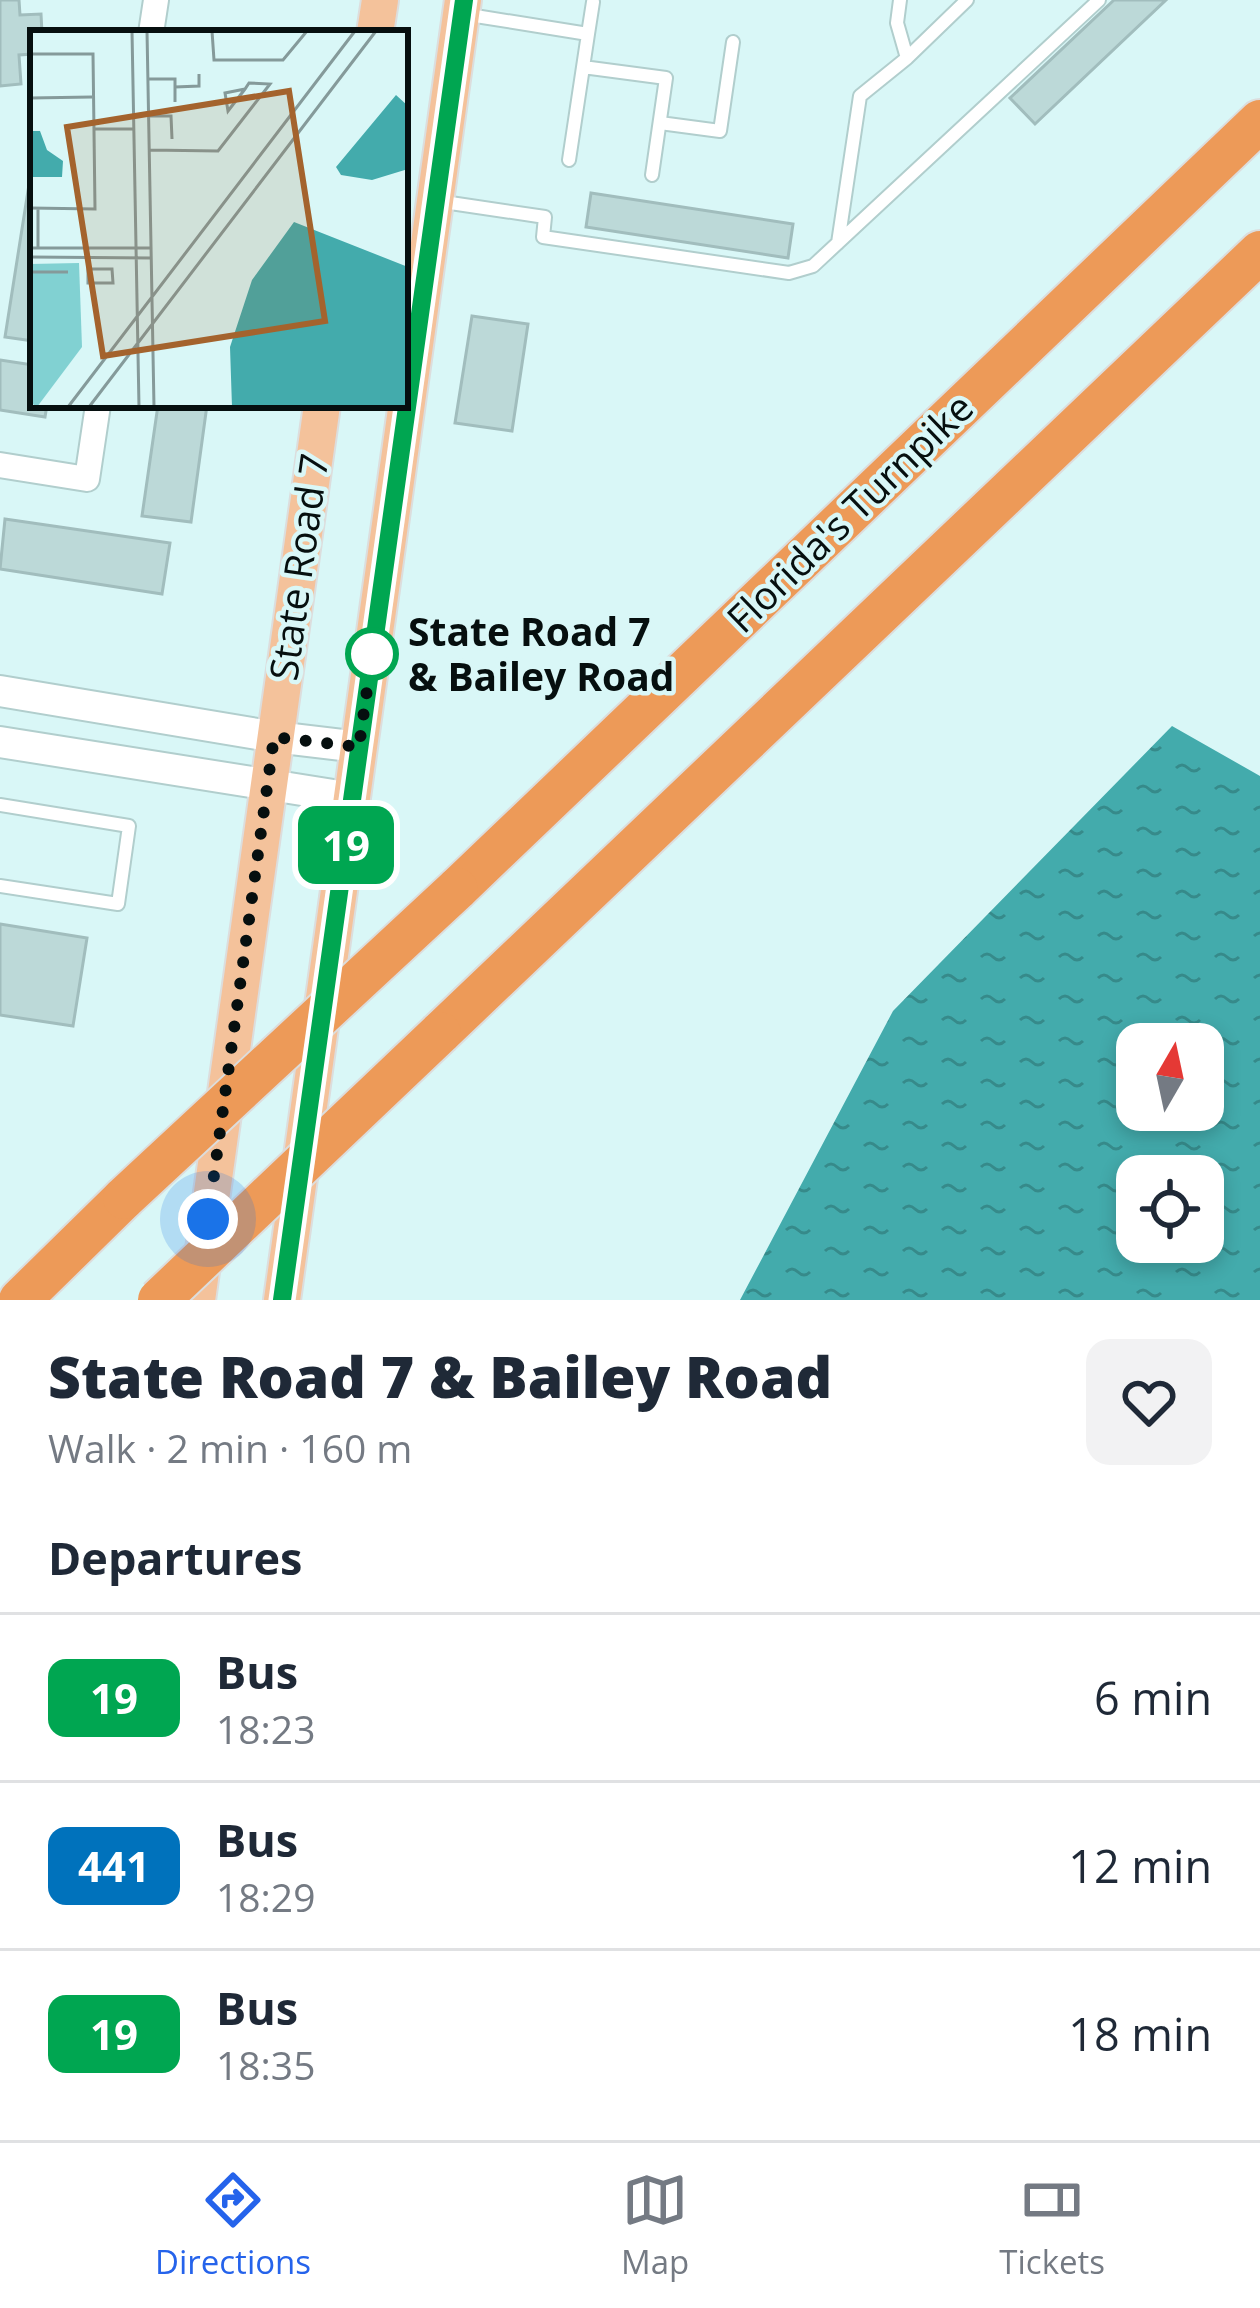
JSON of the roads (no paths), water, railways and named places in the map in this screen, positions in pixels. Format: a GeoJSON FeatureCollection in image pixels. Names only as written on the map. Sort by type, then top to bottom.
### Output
{"type":"FeatureCollection","features":[{"type":"Feature","properties":{"kind":"highway","name":"Florida's Turnpike"},"geometry":{"type":"LineString","coordinates":[[20,1300],[1260,121]]}},
{"type":"Feature","properties":{"kind":"highway"},"geometry":{"type":"LineString","coordinates":[[159,1300],[1260,252]]}},
{"type":"Feature","properties":{"kind":"main road"},"geometry":{"type":"LineString","coordinates":[[375,30],[380,0]]}},
{"type":"Feature","properties":{"kind":"main road"},"geometry":{"type":"LineString","coordinates":[[408,394],[463,7]]}},
{"type":"Feature","properties":{"kind":"main road","name":"State Road 7"},"geometry":{"type":"LineString","coordinates":[[197,1300],[322,408]]}},
{"type":"Feature","properties":{"kind":"main road"},"geometry":{"type":"LineString","coordinates":[[282,1300],[406,408]]}},
{"type":"Feature","properties":{"kind":"street"},"geometry":{"type":"LineString","coordinates":[[152,30],[156,0]]}},
{"type":"Feature","properties":{"kind":"street"},"geometry":{"type":"LineString","coordinates":[[0,465],[87,479],[98,408]]}},
{"type":"Feature","properties":{"kind":"street"},"geometry":{"type":"LineString","coordinates":[[0,691],[359,747]]}},
{"type":"Feature","properties":{"kind":"street"},"geometry":{"type":"LineString","coordinates":[[1,749],[352,798]]}},
{"type":"Feature","properties":{"kind":"lane"},"geometry":{"type":"LineString","coordinates":[[900,0],[897,23],[908,58]]}},
{"type":"Feature","properties":{"kind":"lane"},"geometry":{"type":"LineString","coordinates":[[838,243],[860,96],[908,58],[967,0]]}},
{"type":"Feature","properties":{"kind":"lane"},"geometry":{"type":"LineString","coordinates":[[435,200],[545,217],[543,237],[789,274],[813,266],[1099,0]]}},
{"type":"Feature","properties":{"kind":"lane"},"geometry":{"type":"LineString","coordinates":[[569,160],[593,2]]}},
{"type":"Feature","properties":{"kind":"lane"},"geometry":{"type":"LineString","coordinates":[[463,7],[588,34]]}},
{"type":"Feature","properties":{"kind":"lane"},"geometry":{"type":"LineString","coordinates":[[659,123],[720,131],[733,43]]}},
{"type":"Feature","properties":{"kind":"lane"},"geometry":{"type":"LineString","coordinates":[[583,67],[666,78],[652,175]]}},
{"type":"Feature","properties":{"kind":"lane"},"geometry":{"type":"LineString","coordinates":[[0,805],[129,826],[118,904],[0,886]]}},
{"type":"Feature","properties":{"kind":"water"},"geometry":{"type":"Polygon","coordinates":[[[1172,726],[1260,776],[1260,1300],[740,1300],[893,1011],[1172,726]]]}},
{"type":"Feature","properties":{"kind":"place","name":"State Road 7 & Bailey Road"},"geometry":{"type":"Point","coordinates":[372,654]}}]}
